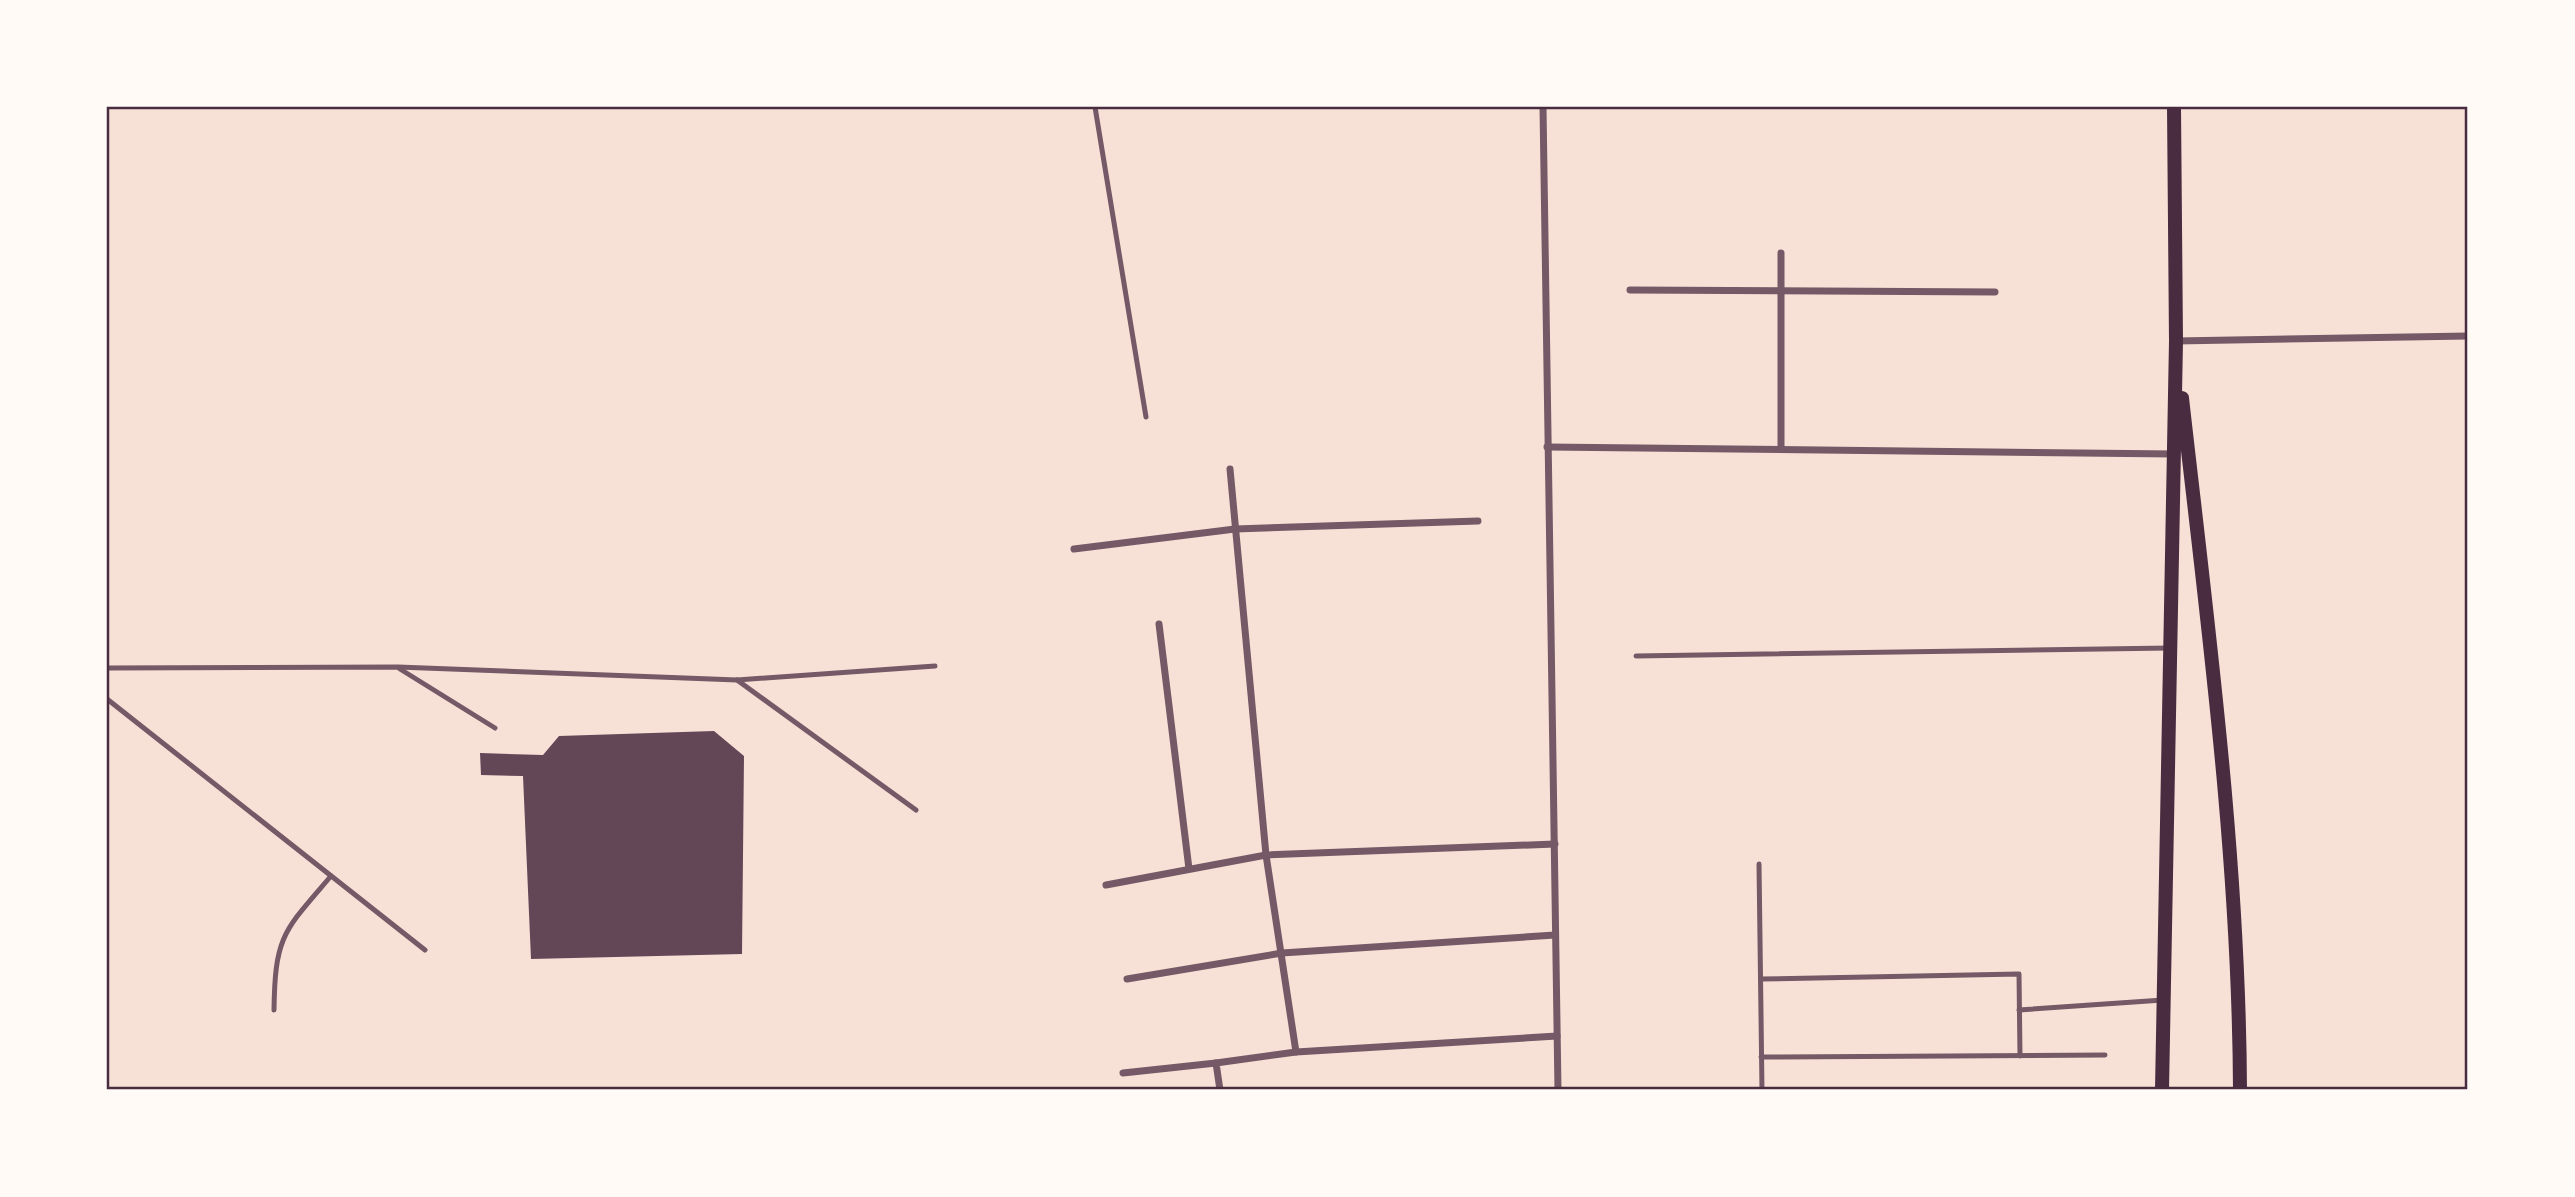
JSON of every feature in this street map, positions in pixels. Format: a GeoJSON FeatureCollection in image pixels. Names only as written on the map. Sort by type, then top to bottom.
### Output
{"type":"FeatureCollection","features":[{"type":"Feature","properties":{"kind":"main road"},"geometry":{"type":"LineString","coordinates":[[2162,1090],[2176,341],[2174,107]]}},
{"type":"Feature","properties":{"kind":"main road"},"geometry":{"type":"LineString","coordinates":[[2176,341],[2215,689],[2236,939],[2240,1090]]}},
{"type":"Feature","properties":{"kind":"street"},"geometry":{"type":"LineString","coordinates":[[1543,107],[1558,1090]]}},
{"type":"Feature","properties":{"kind":"street"},"geometry":{"type":"LineString","coordinates":[[1781,253],[1781,449]]}},
{"type":"Feature","properties":{"kind":"street"},"geometry":{"type":"LineString","coordinates":[[1630,290],[1995,292]]}},
{"type":"Feature","properties":{"kind":"street"},"geometry":{"type":"LineString","coordinates":[[2176,341],[2468,336]]}},
{"type":"Feature","properties":{"kind":"street"},"geometry":{"type":"LineString","coordinates":[[1547,447],[2174,454]]}},
{"type":"Feature","properties":{"kind":"street"},"geometry":{"type":"LineString","coordinates":[[1230,469],[1266,855],[1296,1052]]}},
{"type":"Feature","properties":{"kind":"street"},"geometry":{"type":"LineString","coordinates":[[1074,549],[1235,529],[1478,522]]}},
{"type":"Feature","properties":{"kind":"street"},"geometry":{"type":"LineString","coordinates":[[1159,624],[1189,869]]}},
{"type":"Feature","properties":{"kind":"street"},"geometry":{"type":"LineString","coordinates":[[1106,885],[1266,855],[1555,844]]}},
{"type":"Feature","properties":{"kind":"street"},"geometry":{"type":"LineString","coordinates":[[1127,979],[1282,953],[1555,935]]}},
{"type":"Feature","properties":{"kind":"street"},"geometry":{"type":"LineString","coordinates":[[1123,1073],[1296,1052],[1557,1036]]}},
{"type":"Feature","properties":{"kind":"street"},"geometry":{"type":"LineString","coordinates":[[1216,1063],[1220,1090]]}},
{"type":"Feature","properties":{"kind":"lane"},"geometry":{"type":"LineString","coordinates":[[1095,107],[1146,417]]}},
{"type":"Feature","properties":{"kind":"lane"},"geometry":{"type":"LineString","coordinates":[[1636,656],[2170,648]]}},
{"type":"Feature","properties":{"kind":"lane"},"geometry":{"type":"LineString","coordinates":[[107,668],[398,667],[737,680],[935,666]]}},
{"type":"Feature","properties":{"kind":"lane"},"geometry":{"type":"LineString","coordinates":[[398,667],[495,728]]}},
{"type":"Feature","properties":{"kind":"lane"},"geometry":{"type":"LineString","coordinates":[[737,680],[916,810]]}},
{"type":"Feature","properties":{"kind":"lane"},"geometry":{"type":"LineString","coordinates":[[107,699],[425,950]]}},
{"type":"Feature","properties":{"kind":"lane"},"geometry":{"type":"LineString","coordinates":[[1759,864],[1762,1090]]}},
{"type":"Feature","properties":{"kind":"lane"},"geometry":{"type":"LineString","coordinates":[[274,1010],[275,963],[281,942],[291,923],[331,876]]}},
{"type":"Feature","properties":{"kind":"lane"},"geometry":{"type":"LineString","coordinates":[[1760,979],[2019,974],[2020,1056]]}},
{"type":"Feature","properties":{"kind":"lane"},"geometry":{"type":"LineString","coordinates":[[2019,1010],[2164,1000]]}},
{"type":"Feature","properties":{"kind":"lane"},"geometry":{"type":"LineString","coordinates":[[1761,1057],[2105,1055]]}},
{"type":"Feature","properties":{"kind":"building"},"geometry":{"type":"Polygon","coordinates":[[[714,731],[744,756],[742,954],[531,959],[523,776],[481,775],[480,753],[543,755],[559,736],[714,731]]]}}]}
